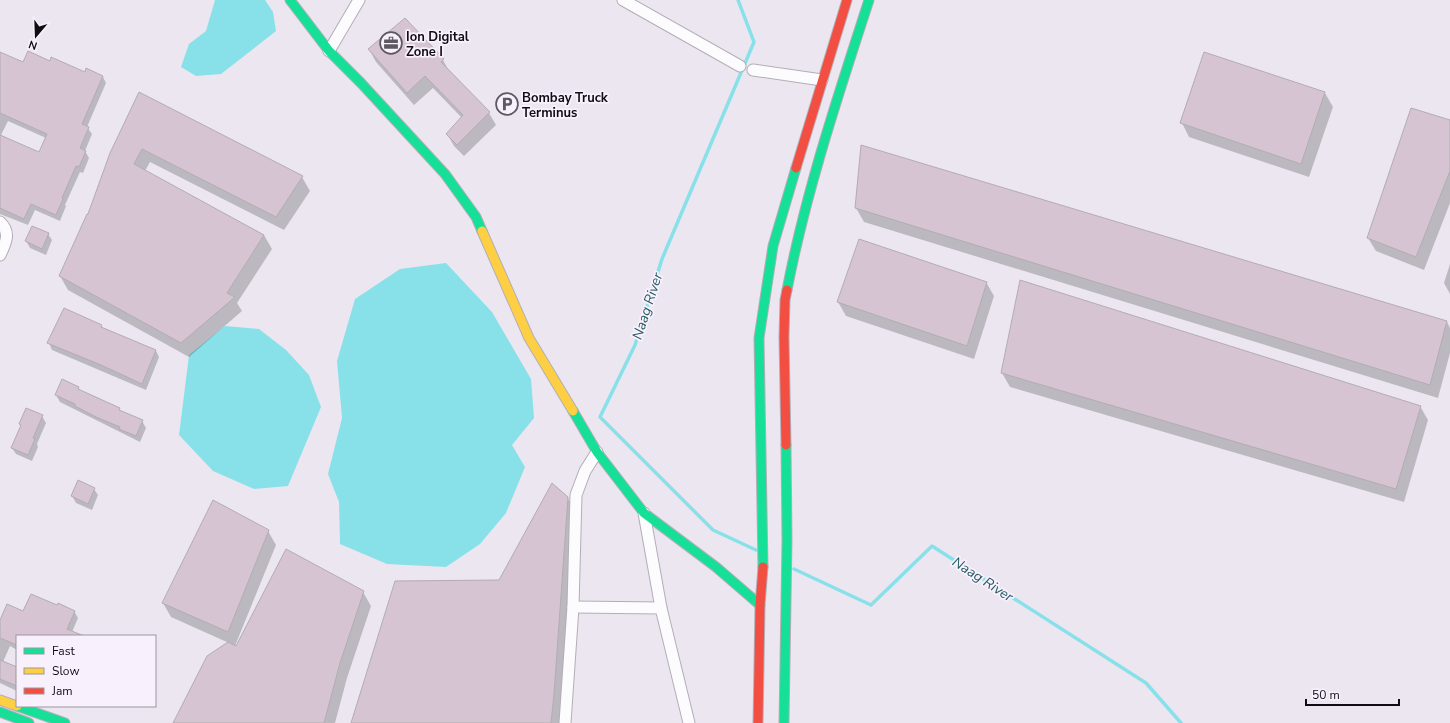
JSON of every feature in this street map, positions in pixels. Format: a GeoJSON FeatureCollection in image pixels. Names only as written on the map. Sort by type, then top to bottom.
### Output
{"type":"FeatureCollection","features":[{"type":"Feature","properties":{"kind":"main road"},"geometry":{"type":"LineString","coordinates":[[290,0],[329,51],[361,83],[444,174],[476,217],[529,338],[597,452],[644,513],[716,567],[760,604]]}},
{"type":"Feature","properties":{"kind":"main road"},"geometry":{"type":"LineString","coordinates":[[758,723],[760,604],[763,564],[759,338],[773,246],[847,0]]}},
{"type":"Feature","properties":{"kind":"main road"},"geometry":{"type":"LineString","coordinates":[[784,723],[786,574],[785,300],[805,208],[825,136],[869,0]]}},
{"type":"Feature","properties":{"kind":"main road"},"geometry":{"type":"LineString","coordinates":[[0,700],[16,706]]}},
{"type":"Feature","properties":{"kind":"main road"},"geometry":{"type":"LineString","coordinates":[[20,707],[65,723]]}},
{"type":"Feature","properties":{"kind":"main road"},"geometry":{"type":"LineString","coordinates":[[0,712],[29,723]]}},
{"type":"Feature","properties":{"kind":"street"},"geometry":{"type":"LineString","coordinates":[[329,51],[359,0]]}},
{"type":"Feature","properties":{"kind":"street"},"geometry":{"type":"LineString","coordinates":[[623,0],[740,66]]}},
{"type":"Feature","properties":{"kind":"street"},"geometry":{"type":"LineString","coordinates":[[753,70],[822,80]]}},
{"type":"Feature","properties":{"kind":"street"},"geometry":{"type":"LineString","coordinates":[[0,222],[5,227],[7,232],[4,247],[0,255]]}},
{"type":"Feature","properties":{"kind":"street"},"geometry":{"type":"LineString","coordinates":[[565,723],[573,607],[576,495],[585,471],[597,452]]}},
{"type":"Feature","properties":{"kind":"street"},"geometry":{"type":"LineString","coordinates":[[644,513],[661,608],[689,723]]}},
{"type":"Feature","properties":{"kind":"street"},"geometry":{"type":"LineString","coordinates":[[573,607],[661,608]]}},
{"type":"Feature","properties":{"kind":"water"},"geometry":{"type":"Polygon","coordinates":[[[215,0],[265,0],[273,12],[276,31],[221,74],[196,76],[181,67],[189,44],[206,31],[215,0]]]}},
{"type":"Feature","properties":{"kind":"water"},"geometry":{"type":"Polygon","coordinates":[[[446,263],[492,312],[531,379],[534,418],[512,445],[525,467],[506,513],[480,544],[446,567],[387,564],[340,544],[339,502],[328,474],[342,418],[337,361],[355,299],[400,269],[446,263]]]}},
{"type":"Feature","properties":{"kind":"water"},"geometry":{"type":"Polygon","coordinates":[[[225,326],[259,329],[286,350],[309,375],[321,407],[288,486],[254,489],[213,471],[179,435],[189,355],[225,326]]]}},
{"type":"Feature","properties":{"kind":"building"},"geometry":{"type":"Polygon","coordinates":[[[405,18],[444,59],[441,62],[490,112],[457,145],[446,134],[463,115],[425,76],[407,93],[368,49],[405,18]]]}},
{"type":"Feature","properties":{"kind":"building"},"geometry":{"type":"Polygon","coordinates":[[[28,51],[50,61],[51,57],[85,72],[86,68],[103,76],[82,124],[89,127],[80,148],[86,151],[79,167],[76,166],[56,215],[31,204],[24,219],[0,208],[0,135],[39,152],[47,134],[0,113],[0,52],[23,62],[28,51]]]}},
{"type":"Feature","properties":{"kind":"building"},"geometry":{"type":"Polygon","coordinates":[[[1204,52],[1325,92],[1301,164],[1180,123],[1204,52]]]}},
{"type":"Feature","properties":{"kind":"building"},"geometry":{"type":"Polygon","coordinates":[[[139,92],[303,176],[276,217],[142,149],[134,164],[264,235],[227,293],[235,297],[181,343],[59,276],[88,214],[110,153],[139,92]]]}},
{"type":"Feature","properties":{"kind":"building"},"geometry":{"type":"Polygon","coordinates":[[[1411,108],[1450,120],[1450,171],[1416,257],[1367,238],[1411,108]]]}},
{"type":"Feature","properties":{"kind":"building"},"geometry":{"type":"Polygon","coordinates":[[[861,145],[1447,321],[1430,385],[855,208],[861,145]]]}},
{"type":"Feature","properties":{"kind":"building"},"geometry":{"type":"Polygon","coordinates":[[[32,226],[49,233],[42,249],[25,241],[32,226]]]}},
{"type":"Feature","properties":{"kind":"building"},"geometry":{"type":"Polygon","coordinates":[[[859,239],[987,282],[967,346],[837,302],[859,239]]]}},
{"type":"Feature","properties":{"kind":"building"},"geometry":{"type":"Polygon","coordinates":[[[1020,280],[1421,406],[1396,489],[1001,373],[1020,280]]]}},
{"type":"Feature","properties":{"kind":"building"},"geometry":{"type":"Polygon","coordinates":[[[64,308],[102,325],[101,327],[156,350],[142,384],[47,343],[64,308]]]}},
{"type":"Feature","properties":{"kind":"building"},"geometry":{"type":"Polygon","coordinates":[[[62,379],[79,387],[78,389],[120,408],[119,410],[143,420],[136,436],[119,429],[120,427],[96,417],[75,406],[75,404],[55,395],[62,379]]]}},
{"type":"Feature","properties":{"kind":"building"},"geometry":{"type":"Polygon","coordinates":[[[26,408],[43,415],[33,438],[35,439],[28,455],[11,448],[21,425],[19,424],[26,408]]]}},
{"type":"Feature","properties":{"kind":"building"},"geometry":{"type":"Polygon","coordinates":[[[78,480],[95,488],[88,504],[71,496],[78,480]]]}},
{"type":"Feature","properties":{"kind":"building"},"geometry":{"type":"Polygon","coordinates":[[[552,483],[568,497],[551,723],[351,723],[395,581],[499,580],[552,483]]]}},
{"type":"Feature","properties":{"kind":"building"},"geometry":{"type":"Polygon","coordinates":[[[213,500],[269,530],[228,632],[162,603],[213,500]]]}},
{"type":"Feature","properties":{"kind":"building"},"geometry":{"type":"Polygon","coordinates":[[[286,549],[364,591],[340,663],[324,723],[173,723],[207,656],[228,642],[236,646],[286,549]]]}},
{"type":"Feature","properties":{"kind":"building"},"geometry":{"type":"Polygon","coordinates":[[[31,594],[57,605],[58,603],[75,611],[67,629],[82,635],[16,635],[16,645],[0,638],[0,620],[7,604],[23,611],[31,594]]]}},
{"type":"Feature","properties":{"kind":"building"},"geometry":{"type":"Polygon","coordinates":[[[0,660],[16,667],[16,686],[0,679],[0,660]]]}},
{"type":"Feature","properties":{"kind":"waterway","name":"Naag River"},"geometry":{"type":"LineString","coordinates":[[738,0],[754,42],[662,259],[635,345],[600,417],[713,530],[756,550]]}},
{"type":"Feature","properties":{"kind":"waterway","name":"Naag River"},"geometry":{"type":"LineString","coordinates":[[794,569],[871,605],[932,546],[1146,683],[1181,723]]}},
{"type":"Feature","properties":{"kind":"traffic: fast"},"geometry":{"type":"LineString","coordinates":[[290,0],[329,51],[361,83],[445,174],[476,217],[482,231]]}},
{"type":"Feature","properties":{"kind":"traffic: fast"},"geometry":{"type":"LineString","coordinates":[[787,290],[803,216],[813,180],[834,108],[869,0]]}},
{"type":"Feature","properties":{"kind":"traffic: fast"},"geometry":{"type":"LineString","coordinates":[[763,567],[759,338],[773,246],[796,168]]}},
{"type":"Feature","properties":{"kind":"traffic: fast"},"geometry":{"type":"LineString","coordinates":[[573,411],[597,452],[644,513],[716,567],[760,605]]}},
{"type":"Feature","properties":{"kind":"traffic: fast"},"geometry":{"type":"LineString","coordinates":[[784,723],[787,540],[786,445]]}},
{"type":"Feature","properties":{"kind":"traffic: fast"},"geometry":{"type":"LineString","coordinates":[[20,707],[65,723]]}},
{"type":"Feature","properties":{"kind":"traffic: fast"},"geometry":{"type":"LineString","coordinates":[[0,712],[29,723]]}},
{"type":"Feature","properties":{"kind":"traffic: slow"},"geometry":{"type":"LineString","coordinates":[[482,231],[529,338],[573,411]]}},
{"type":"Feature","properties":{"kind":"traffic: slow"},"geometry":{"type":"LineString","coordinates":[[0,700],[16,706]]}},
{"type":"Feature","properties":{"kind":"traffic: jam"},"geometry":{"type":"LineString","coordinates":[[796,168],[847,0]]}},
{"type":"Feature","properties":{"kind":"traffic: jam"},"geometry":{"type":"LineString","coordinates":[[786,445],[784,337],[785,300],[787,290]]}},
{"type":"Feature","properties":{"kind":"traffic: jam"},"geometry":{"type":"LineString","coordinates":[[758,723],[760,605],[763,567]]}},
{"type":"Feature","properties":{"kind":"place","name":"Ion Digital Zone I"},"geometry":{"type":"Point","coordinates":[391,43]}},
{"type":"Feature","properties":{"kind":"place","name":"Bombay Truck Terminus"},"geometry":{"type":"Point","coordinates":[507,104]}}]}
